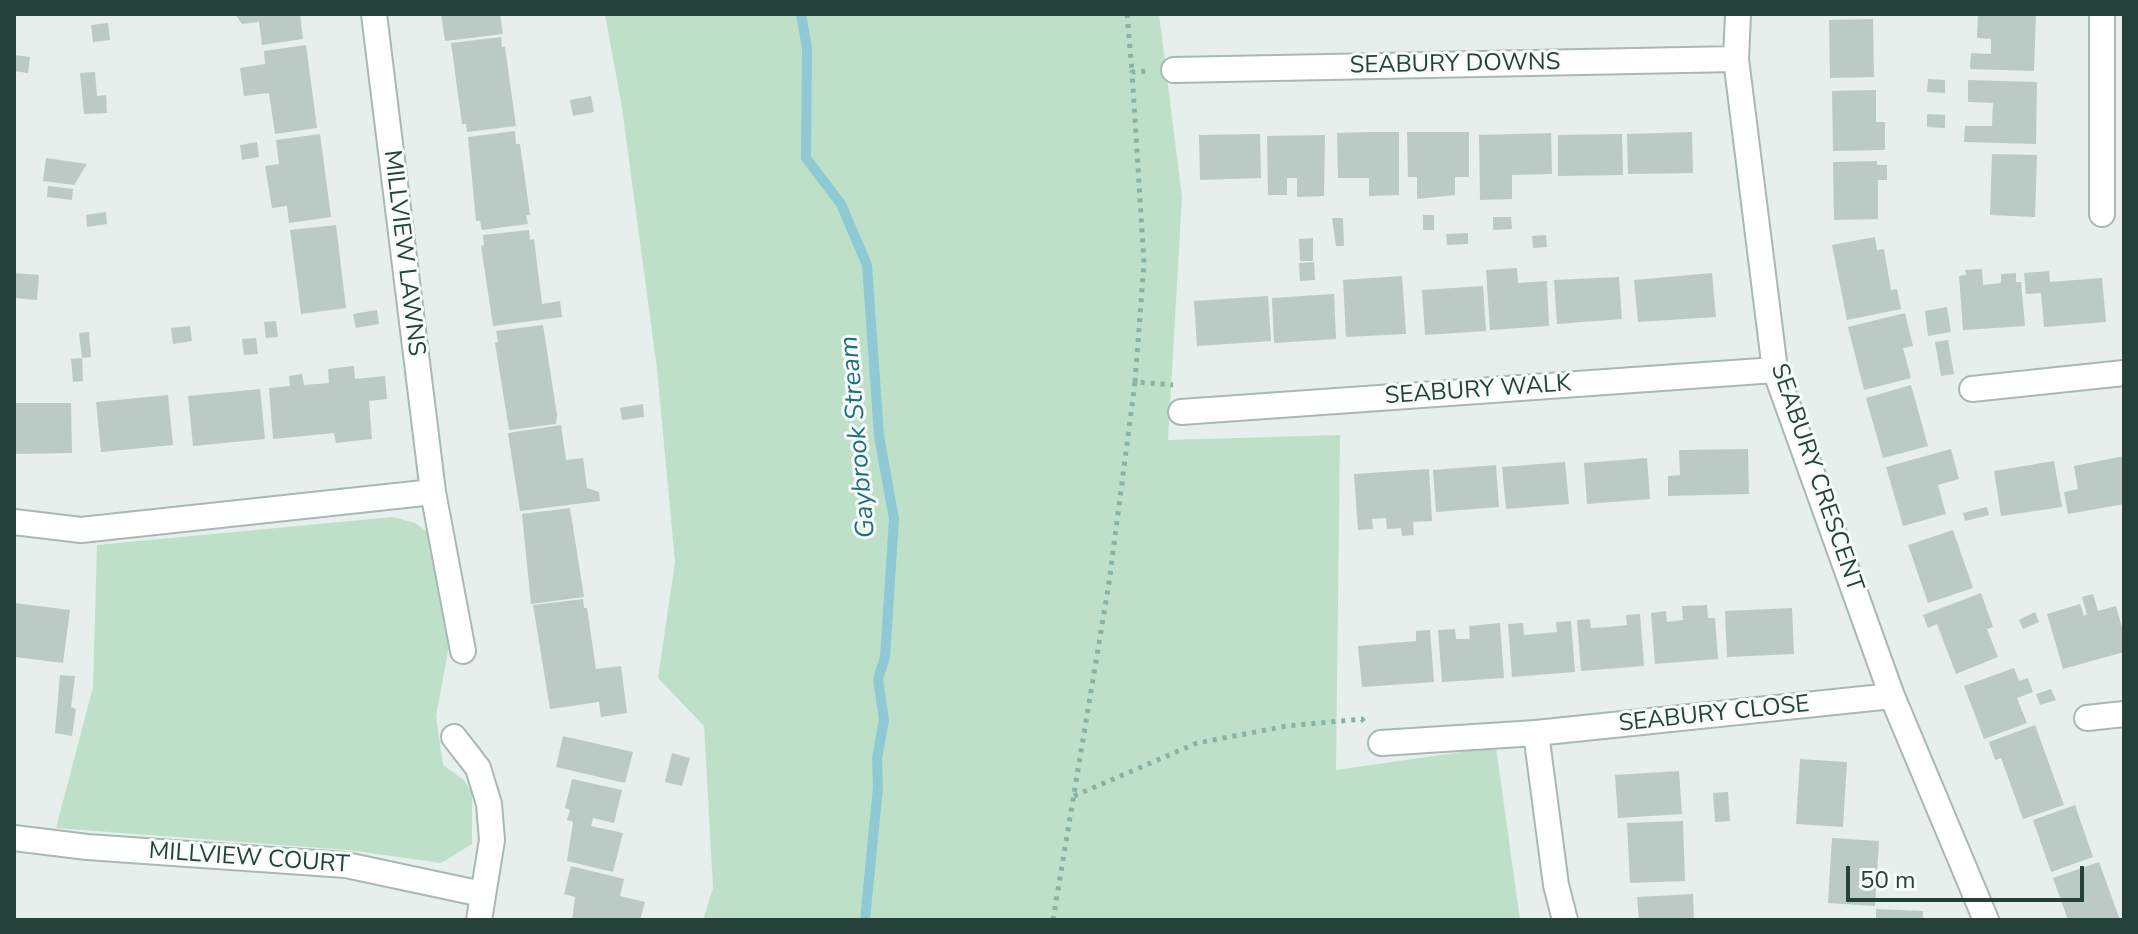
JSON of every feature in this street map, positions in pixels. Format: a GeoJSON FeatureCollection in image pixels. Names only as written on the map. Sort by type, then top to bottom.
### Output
{"type":"FeatureCollection","features":[{"type":"Feature","properties":{"kind":"street","name":"MILLVIEW LAWNS"},"geometry":{"type":"LineString","coordinates":[[374,14],[433,492],[463,651]]}},
{"type":"Feature","properties":{"kind":"street","name":"SEABURY CRESCENT"},"geometry":{"type":"LineString","coordinates":[[1738,14],[1736,59],[1775,370],[1892,696],[1986,920]]}},
{"type":"Feature","properties":{"kind":"street"},"geometry":{"type":"LineString","coordinates":[[2102,14],[2102,214]]}},
{"type":"Feature","properties":{"kind":"street","name":"SEABURY DOWNS"},"geometry":{"type":"LineString","coordinates":[[1174,70],[1736,59]]}},
{"type":"Feature","properties":{"kind":"street","name":"SEABURY WALK"},"geometry":{"type":"LineString","coordinates":[[1181,412],[1775,370]]}},
{"type":"Feature","properties":{"kind":"street"},"geometry":{"type":"LineString","coordinates":[[1972,389],[2124,373]]}},
{"type":"Feature","properties":{"kind":"street"},"geometry":{"type":"LineString","coordinates":[[14,522],[81,530],[433,492]]}},
{"type":"Feature","properties":{"kind":"street","name":"SEABURY CLOSE"},"geometry":{"type":"LineString","coordinates":[[1381,743],[1536,733],[1892,696]]}},
{"type":"Feature","properties":{"kind":"street"},"geometry":{"type":"LineString","coordinates":[[2087,718],[2124,714]]}},
{"type":"Feature","properties":{"kind":"street"},"geometry":{"type":"LineString","coordinates":[[1536,733],[1556,885],[1565,920]]}},
{"type":"Feature","properties":{"kind":"street"},"geometry":{"type":"LineString","coordinates":[[454,737],[478,768],[489,804],[492,840],[479,920]]}},
{"type":"Feature","properties":{"kind":"street","name":"MILLVIEW COURT"},"geometry":{"type":"LineString","coordinates":[[14,838],[87,847],[346,865],[482,894]]}},
{"type":"Feature","properties":{"kind":"path"},"geometry":{"type":"LineString","coordinates":[[1053,920],[1109,583],[1135,382],[1144,263],[1127,14]]}},
{"type":"Feature","properties":{"kind":"path"},"geometry":{"type":"LineString","coordinates":[[1132,72],[1174,70]]}},
{"type":"Feature","properties":{"kind":"path"},"geometry":{"type":"LineString","coordinates":[[1135,382],[1173,385],[1181,412]]}},
{"type":"Feature","properties":{"kind":"path"},"geometry":{"type":"LineString","coordinates":[[1074,796],[1197,743],[1287,726],[1362,719],[1381,743]]}},
{"type":"Feature","properties":{"kind":"green space"},"geometry":{"type":"Polygon","coordinates":[[[605,14],[1159,14],[1182,197],[1168,440],[1340,435],[1336,770],[1496,747],[1520,920],[703,920],[713,888],[704,726],[658,678],[675,562],[657,369],[622,108],[605,14]]]}},
{"type":"Feature","properties":{"kind":"green space"},"geometry":{"type":"Polygon","coordinates":[[[393,517],[415,523],[429,533],[450,641],[436,716],[443,765],[464,780],[472,793],[472,844],[441,863],[348,850],[56,828],[93,687],[97,545],[393,517]]]}},
{"type":"Feature","properties":{"kind":"building"},"geometry":{"type":"Polygon","coordinates":[[[235,14],[300,14],[303,39],[262,45],[259,22],[242,24],[235,14]]]}},
{"type":"Feature","properties":{"kind":"building"},"geometry":{"type":"Polygon","coordinates":[[[441,14],[500,14],[503,34],[445,41],[441,14]]]}},
{"type":"Feature","properties":{"kind":"building"},"geometry":{"type":"Polygon","coordinates":[[[1978,14],[2036,14],[2034,71],[1970,69],[1971,53],[1991,54],[1991,39],[1977,38],[1978,14]]]}},
{"type":"Feature","properties":{"kind":"building"},"geometry":{"type":"Polygon","coordinates":[[[1873,19],[1874,77],[1830,78],[1829,20],[1873,19]]]}},
{"type":"Feature","properties":{"kind":"building"},"geometry":{"type":"Polygon","coordinates":[[[108,23],[110,40],[93,42],[91,25],[108,23]]]}},
{"type":"Feature","properties":{"kind":"building"},"geometry":{"type":"Polygon","coordinates":[[[501,37],[516,126],[467,132],[466,124],[462,124],[451,43],[501,37]]]}},
{"type":"Feature","properties":{"kind":"building"},"geometry":{"type":"Polygon","coordinates":[[[306,45],[317,128],[275,134],[269,93],[244,96],[240,68],[265,64],[264,51],[306,45]]]}},
{"type":"Feature","properties":{"kind":"building"},"geometry":{"type":"Polygon","coordinates":[[[14,55],[30,57],[28,73],[14,71],[14,55]]]}},
{"type":"Feature","properties":{"kind":"building"},"geometry":{"type":"Polygon","coordinates":[[[95,72],[97,96],[106,95],[107,113],[84,114],[80,73],[95,72]]]}},
{"type":"Feature","properties":{"kind":"building"},"geometry":{"type":"Polygon","coordinates":[[[1928,79],[1945,80],[1945,93],[1927,92],[1928,79]]]}},
{"type":"Feature","properties":{"kind":"building"},"geometry":{"type":"Polygon","coordinates":[[[1968,80],[2037,82],[2036,144],[1964,142],[1965,126],[1992,126],[1993,103],[1968,102],[1968,80]]]}},
{"type":"Feature","properties":{"kind":"building"},"geometry":{"type":"Polygon","coordinates":[[[1876,90],[1876,122],[1885,122],[1885,150],[1833,151],[1832,91],[1876,90]]]}},
{"type":"Feature","properties":{"kind":"building"},"geometry":{"type":"Polygon","coordinates":[[[591,96],[594,112],[573,116],[570,100],[591,96]]]}},
{"type":"Feature","properties":{"kind":"building"},"geometry":{"type":"Polygon","coordinates":[[[1927,114],[1945,115],[1945,128],[1927,127],[1927,114]]]}},
{"type":"Feature","properties":{"kind":"building"},"geometry":{"type":"Polygon","coordinates":[[[515,131],[516,144],[520,144],[530,215],[526,215],[528,224],[482,230],[480,221],[476,221],[468,137],[515,131]]]}},
{"type":"Feature","properties":{"kind":"building"},"geometry":{"type":"Polygon","coordinates":[[[1399,132],[1399,195],[1369,196],[1369,178],[1338,178],[1337,133],[1399,132]]]}},
{"type":"Feature","properties":{"kind":"building"},"geometry":{"type":"Polygon","coordinates":[[[1407,132],[1469,132],[1469,177],[1455,177],[1455,195],[1417,199],[1417,177],[1408,177],[1407,132]]]}},
{"type":"Feature","properties":{"kind":"building"},"geometry":{"type":"Polygon","coordinates":[[[1692,132],[1693,173],[1628,174],[1627,134],[1692,132]]]}},
{"type":"Feature","properties":{"kind":"building"},"geometry":{"type":"Polygon","coordinates":[[[1551,133],[1552,174],[1512,175],[1512,199],[1480,200],[1479,135],[1551,133]]]}},
{"type":"Feature","properties":{"kind":"building"},"geometry":{"type":"Polygon","coordinates":[[[320,134],[331,217],[289,223],[287,206],[272,208],[265,166],[279,164],[276,140],[320,134]]]}},
{"type":"Feature","properties":{"kind":"building"},"geometry":{"type":"Polygon","coordinates":[[[1260,134],[1261,178],[1200,180],[1199,135],[1260,134]]]}},
{"type":"Feature","properties":{"kind":"building"},"geometry":{"type":"Polygon","coordinates":[[[1622,134],[1623,175],[1558,176],[1558,135],[1622,134]]]}},
{"type":"Feature","properties":{"kind":"building"},"geometry":{"type":"Polygon","coordinates":[[[1325,135],[1324,196],[1297,197],[1297,178],[1287,178],[1287,195],[1268,195],[1267,136],[1325,135]]]}},
{"type":"Feature","properties":{"kind":"building"},"geometry":{"type":"Polygon","coordinates":[[[257,142],[259,157],[242,160],[240,145],[257,142]]]}},
{"type":"Feature","properties":{"kind":"building"},"geometry":{"type":"Polygon","coordinates":[[[1992,154],[2037,155],[2035,217],[1990,215],[1992,154]]]}},
{"type":"Feature","properties":{"kind":"building"},"geometry":{"type":"Polygon","coordinates":[[[46,158],[87,164],[74,185],[43,181],[46,158]]]}},
{"type":"Feature","properties":{"kind":"building"},"geometry":{"type":"Polygon","coordinates":[[[1877,161],[1877,165],[1887,165],[1887,180],[1878,180],[1878,219],[1834,220],[1833,162],[1877,161]]]}},
{"type":"Feature","properties":{"kind":"building"},"geometry":{"type":"Polygon","coordinates":[[[48,186],[73,189],[72,200],[47,197],[48,186]]]}},
{"type":"Feature","properties":{"kind":"building"},"geometry":{"type":"Polygon","coordinates":[[[106,212],[107,224],[87,227],[86,215],[106,212]]]}},
{"type":"Feature","properties":{"kind":"building"},"geometry":{"type":"Polygon","coordinates":[[[1423,215],[1434,215],[1434,230],[1423,230],[1423,215]]]}},
{"type":"Feature","properties":{"kind":"building"},"geometry":{"type":"Polygon","coordinates":[[[1493,217],[1511,217],[1512,229],[1493,230],[1493,217]]]}},
{"type":"Feature","properties":{"kind":"building"},"geometry":{"type":"Polygon","coordinates":[[[1332,218],[1343,218],[1344,246],[1336,246],[1332,218]]]}},
{"type":"Feature","properties":{"kind":"building"},"geometry":{"type":"Polygon","coordinates":[[[336,225],[346,308],[301,314],[290,230],[336,225]]]}},
{"type":"Feature","properties":{"kind":"building"},"geometry":{"type":"Polygon","coordinates":[[[529,230],[530,240],[534,239],[542,304],[560,301],[562,317],[493,326],[481,246],[484,245],[483,235],[529,230]]]}},
{"type":"Feature","properties":{"kind":"building"},"geometry":{"type":"Polygon","coordinates":[[[1468,233],[1468,244],[1447,245],[1446,234],[1468,233]]]}},
{"type":"Feature","properties":{"kind":"building"},"geometry":{"type":"Polygon","coordinates":[[[1546,235],[1547,247],[1533,248],[1532,236],[1546,235]]]}},
{"type":"Feature","properties":{"kind":"building"},"geometry":{"type":"Polygon","coordinates":[[[1875,237],[1877,250],[1884,249],[1891,290],[1897,289],[1901,309],[1847,320],[1832,245],[1875,237]]]}},
{"type":"Feature","properties":{"kind":"building"},"geometry":{"type":"Polygon","coordinates":[[[1313,238],[1313,261],[1300,261],[1299,239],[1313,238]]]}},
{"type":"Feature","properties":{"kind":"building"},"geometry":{"type":"Polygon","coordinates":[[[1314,262],[1315,280],[1300,281],[1299,263],[1314,262]]]}},
{"type":"Feature","properties":{"kind":"building"},"geometry":{"type":"Polygon","coordinates":[[[1517,268],[1518,283],[1547,281],[1549,326],[1490,330],[1486,270],[1517,268]]]}},
{"type":"Feature","properties":{"kind":"building"},"geometry":{"type":"Polygon","coordinates":[[[1982,269],[1983,285],[2001,283],[2001,274],[2016,273],[2016,282],[2021,282],[2025,326],[1963,330],[1959,276],[1966,275],[1965,270],[1982,269]]]}},
{"type":"Feature","properties":{"kind":"building"},"geometry":{"type":"Polygon","coordinates":[[[2049,271],[2050,282],[2102,278],[2106,322],[2044,327],[2041,293],[2026,294],[2024,273],[2049,271]]]}},
{"type":"Feature","properties":{"kind":"building"},"geometry":{"type":"Polygon","coordinates":[[[14,273],[39,275],[37,300],[14,298],[14,273]]]}},
{"type":"Feature","properties":{"kind":"building"},"geometry":{"type":"Polygon","coordinates":[[[1712,273],[1716,317],[1638,322],[1634,280],[1712,273]]]}},
{"type":"Feature","properties":{"kind":"building"},"geometry":{"type":"Polygon","coordinates":[[[1402,276],[1406,334],[1346,337],[1343,280],[1402,276]]]}},
{"type":"Feature","properties":{"kind":"building"},"geometry":{"type":"Polygon","coordinates":[[[1619,277],[1622,319],[1557,324],[1554,280],[1619,277]]]}},
{"type":"Feature","properties":{"kind":"building"},"geometry":{"type":"Polygon","coordinates":[[[1483,286],[1486,331],[1425,335],[1422,290],[1483,286]]]}},
{"type":"Feature","properties":{"kind":"building"},"geometry":{"type":"Polygon","coordinates":[[[1334,294],[1336,339],[1274,343],[1272,298],[1334,294]]]}},
{"type":"Feature","properties":{"kind":"building"},"geometry":{"type":"Polygon","coordinates":[[[1268,296],[1271,341],[1197,346],[1194,301],[1268,296]]]}},
{"type":"Feature","properties":{"kind":"building"},"geometry":{"type":"Polygon","coordinates":[[[1947,307],[1951,332],[1928,336],[1925,311],[1947,307]]]}},
{"type":"Feature","properties":{"kind":"building"},"geometry":{"type":"Polygon","coordinates":[[[377,310],[379,324],[356,328],[353,314],[377,310]]]}},
{"type":"Feature","properties":{"kind":"building"},"geometry":{"type":"Polygon","coordinates":[[[1905,313],[1913,346],[1903,348],[1911,378],[1864,390],[1848,327],[1905,313]]]}},
{"type":"Feature","properties":{"kind":"building"},"geometry":{"type":"Polygon","coordinates":[[[276,321],[278,337],[266,338],[264,322],[276,321]]]}},
{"type":"Feature","properties":{"kind":"building"},"geometry":{"type":"Polygon","coordinates":[[[543,325],[556,424],[509,430],[495,343],[498,342],[496,331],[543,325]]]}},
{"type":"Feature","properties":{"kind":"building"},"geometry":{"type":"Polygon","coordinates":[[[190,326],[192,341],[173,344],[171,328],[190,326]]]}},
{"type":"Feature","properties":{"kind":"building"},"geometry":{"type":"Polygon","coordinates":[[[89,332],[91,357],[82,358],[79,333],[89,332]]]}},
{"type":"Feature","properties":{"kind":"building"},"geometry":{"type":"Polygon","coordinates":[[[256,338],[258,354],[244,355],[242,339],[256,338]]]}},
{"type":"Feature","properties":{"kind":"building"},"geometry":{"type":"Polygon","coordinates":[[[1948,340],[1954,374],[1941,376],[1935,342],[1948,340]]]}},
{"type":"Feature","properties":{"kind":"building"},"geometry":{"type":"Polygon","coordinates":[[[82,358],[83,381],[73,382],[71,359],[82,358]]]}},
{"type":"Feature","properties":{"kind":"building"},"geometry":{"type":"Polygon","coordinates":[[[354,366],[355,379],[385,376],[387,399],[369,401],[372,439],[336,443],[334,433],[273,439],[269,388],[290,386],[289,376],[302,374],[304,385],[329,383],[328,369],[354,366]]]}},
{"type":"Feature","properties":{"kind":"building"},"geometry":{"type":"Polygon","coordinates":[[[1911,385],[1928,446],[1883,458],[1866,398],[1911,385]]]}},
{"type":"Feature","properties":{"kind":"building"},"geometry":{"type":"Polygon","coordinates":[[[260,389],[265,439],[193,446],[188,396],[260,389]]]}},
{"type":"Feature","properties":{"kind":"building"},"geometry":{"type":"Polygon","coordinates":[[[168,395],[173,445],[101,452],[96,402],[168,395]]]}},
{"type":"Feature","properties":{"kind":"building"},"geometry":{"type":"Polygon","coordinates":[[[14,403],[71,403],[72,453],[14,454],[14,403]]]}},
{"type":"Feature","properties":{"kind":"building"},"geometry":{"type":"Polygon","coordinates":[[[643,404],[644,417],[622,420],[620,408],[643,404]]]}},
{"type":"Feature","properties":{"kind":"building"},"geometry":{"type":"Polygon","coordinates":[[[561,425],[566,460],[583,458],[587,488],[599,492],[600,501],[520,511],[508,433],[561,425]]]}},
{"type":"Feature","properties":{"kind":"building"},"geometry":{"type":"Polygon","coordinates":[[[1748,449],[1749,494],[1668,496],[1668,476],[1680,475],[1679,450],[1748,449]]]}},
{"type":"Feature","properties":{"kind":"building"},"geometry":{"type":"Polygon","coordinates":[[[1951,449],[1959,479],[1938,485],[1946,514],[1903,526],[1886,467],[1951,449]]]}},
{"type":"Feature","properties":{"kind":"building"},"geometry":{"type":"Polygon","coordinates":[[[2124,456],[2124,504],[2068,514],[2064,492],[2078,489],[2074,466],[2124,456]]]}},
{"type":"Feature","properties":{"kind":"building"},"geometry":{"type":"Polygon","coordinates":[[[1647,458],[1650,499],[1587,504],[1584,463],[1647,458]]]}},
{"type":"Feature","properties":{"kind":"building"},"geometry":{"type":"Polygon","coordinates":[[[2054,461],[2062,507],[2001,516],[1994,471],[2054,461]]]}},
{"type":"Feature","properties":{"kind":"building"},"geometry":{"type":"Polygon","coordinates":[[[1565,462],[1569,504],[1506,509],[1502,467],[1565,462]]]}},
{"type":"Feature","properties":{"kind":"building"},"geometry":{"type":"Polygon","coordinates":[[[1496,465],[1499,507],[1436,512],[1433,470],[1496,465]]]}},
{"type":"Feature","properties":{"kind":"building"},"geometry":{"type":"Polygon","coordinates":[[[1429,469],[1432,521],[1413,522],[1414,535],[1402,536],[1401,528],[1387,529],[1386,518],[1372,519],[1373,529],[1358,530],[1354,474],[1429,469]]]}},
{"type":"Feature","properties":{"kind":"building"},"geometry":{"type":"Polygon","coordinates":[[[1987,507],[1989,515],[1965,521],[1963,513],[1987,507]]]}},
{"type":"Feature","properties":{"kind":"building"},"geometry":{"type":"Polygon","coordinates":[[[570,508],[584,597],[531,604],[522,514],[570,508]]]}},
{"type":"Feature","properties":{"kind":"building"},"geometry":{"type":"Polygon","coordinates":[[[1953,530],[1973,588],[1928,603],[1908,545],[1953,530]]]}},
{"type":"Feature","properties":{"kind":"building"},"geometry":{"type":"Polygon","coordinates":[[[1981,593],[1993,627],[1987,629],[1998,657],[1956,674],[1937,624],[1928,628],[1923,615],[1981,593]]]}},
{"type":"Feature","properties":{"kind":"building"},"geometry":{"type":"Polygon","coordinates":[[[2093,594],[2098,611],[2116,606],[2124,635],[2124,652],[2063,669],[2047,614],[2080,604],[2084,616],[2087,614],[2082,597],[2093,594]]]}},
{"type":"Feature","properties":{"kind":"building"},"geometry":{"type":"Polygon","coordinates":[[[583,599],[596,669],[621,666],[627,713],[601,717],[599,702],[550,709],[533,605],[583,599]]]}},
{"type":"Feature","properties":{"kind":"building"},"geometry":{"type":"Polygon","coordinates":[[[14,603],[70,610],[63,663],[14,657],[14,603]]]}},
{"type":"Feature","properties":{"kind":"building"},"geometry":{"type":"Polygon","coordinates":[[[1707,605],[1708,618],[1715,618],[1718,659],[1655,664],[1651,613],[1666,611],[1667,622],[1683,620],[1682,606],[1707,605]]]}},
{"type":"Feature","properties":{"kind":"building"},"geometry":{"type":"Polygon","coordinates":[[[1792,608],[1794,654],[1727,657],[1725,611],[1792,608]]]}},
{"type":"Feature","properties":{"kind":"building"},"geometry":{"type":"Polygon","coordinates":[[[2035,612],[2039,622],[2023,629],[2019,620],[2035,612]]]}},
{"type":"Feature","properties":{"kind":"building"},"geometry":{"type":"Polygon","coordinates":[[[1640,614],[1644,666],[1581,671],[1577,620],[1590,619],[1591,628],[1610,627],[1627,625],[1626,615],[1640,614]]]}},
{"type":"Feature","properties":{"kind":"building"},"geometry":{"type":"Polygon","coordinates":[[[1571,621],[1575,672],[1512,677],[1508,624],[1523,623],[1524,635],[1557,632],[1556,622],[1571,621]]]}},
{"type":"Feature","properties":{"kind":"building"},"geometry":{"type":"Polygon","coordinates":[[[1500,623],[1504,678],[1442,682],[1438,630],[1455,629],[1456,639],[1470,639],[1469,626],[1500,623]]]}},
{"type":"Feature","properties":{"kind":"building"},"geometry":{"type":"Polygon","coordinates":[[[1430,630],[1434,682],[1362,687],[1358,646],[1416,641],[1416,631],[1430,630]]]}},
{"type":"Feature","properties":{"kind":"building"},"geometry":{"type":"Polygon","coordinates":[[[2014,668],[2019,681],[2028,678],[2033,692],[2017,698],[2027,723],[1984,739],[1964,686],[2014,668]]]}},
{"type":"Feature","properties":{"kind":"building"},"geometry":{"type":"Polygon","coordinates":[[[60,675],[75,676],[71,707],[76,709],[72,736],[55,733],[60,675]]]}},
{"type":"Feature","properties":{"kind":"building"},"geometry":{"type":"Polygon","coordinates":[[[2051,689],[2056,700],[2040,705],[2036,694],[2051,689]]]}},
{"type":"Feature","properties":{"kind":"building"},"geometry":{"type":"Polygon","coordinates":[[[2035,725],[2064,805],[2023,819],[2001,758],[1995,760],[1989,742],[2035,725]]]}},
{"type":"Feature","properties":{"kind":"building"},"geometry":{"type":"Polygon","coordinates":[[[563,736],[633,752],[625,783],[556,767],[563,736]]]}},
{"type":"Feature","properties":{"kind":"building"},"geometry":{"type":"Polygon","coordinates":[[[672,753],[690,758],[682,786],[665,782],[672,753]]]}},
{"type":"Feature","properties":{"kind":"building"},"geometry":{"type":"Polygon","coordinates":[[[1800,759],[1847,762],[1843,827],[1796,824],[1800,759]]]}},
{"type":"Feature","properties":{"kind":"building"},"geometry":{"type":"Polygon","coordinates":[[[1679,771],[1682,814],[1618,818],[1615,775],[1679,771]]]}},
{"type":"Feature","properties":{"kind":"building"},"geometry":{"type":"Polygon","coordinates":[[[572,779],[622,790],[614,823],[593,818],[591,826],[623,833],[613,872],[567,861],[573,822],[567,820],[570,810],[565,808],[572,779]]]}},
{"type":"Feature","properties":{"kind":"building"},"geometry":{"type":"Polygon","coordinates":[[[1728,792],[1730,821],[1715,822],[1713,793],[1728,792]]]}},
{"type":"Feature","properties":{"kind":"building"},"geometry":{"type":"Polygon","coordinates":[[[2075,805],[2093,857],[2051,872],[2033,820],[2075,805]]]}},
{"type":"Feature","properties":{"kind":"building"},"geometry":{"type":"Polygon","coordinates":[[[1683,821],[1685,881],[1630,883],[1627,823],[1683,821]]]}},
{"type":"Feature","properties":{"kind":"building"},"geometry":{"type":"Polygon","coordinates":[[[1832,838],[1879,841],[1875,906],[1828,903],[1832,838]]]}},
{"type":"Feature","properties":{"kind":"building"},"geometry":{"type":"Polygon","coordinates":[[[2099,862],[2120,920],[2068,920],[2053,878],[2099,862]]]}},
{"type":"Feature","properties":{"kind":"building"},"geometry":{"type":"Polygon","coordinates":[[[571,866],[624,879],[620,896],[645,902],[640,920],[572,920],[575,897],[564,894],[571,866]]]}},
{"type":"Feature","properties":{"kind":"building"},"geometry":{"type":"Polygon","coordinates":[[[1693,894],[1694,920],[1639,920],[1637,897],[1693,894]]]}},
{"type":"Feature","properties":{"kind":"building"},"geometry":{"type":"Polygon","coordinates":[[[1876,909],[1923,911],[1923,920],[1876,920],[1876,909]]]}},
{"type":"Feature","properties":{"kind":"waterway","name":"Gaybrook Stream"},"geometry":{"type":"LineString","coordinates":[[801,14],[807,48],[806,158],[841,204],[867,265],[879,436],[894,519],[885,657],[878,679],[884,720],[877,758],[878,787],[865,920]]}}]}
